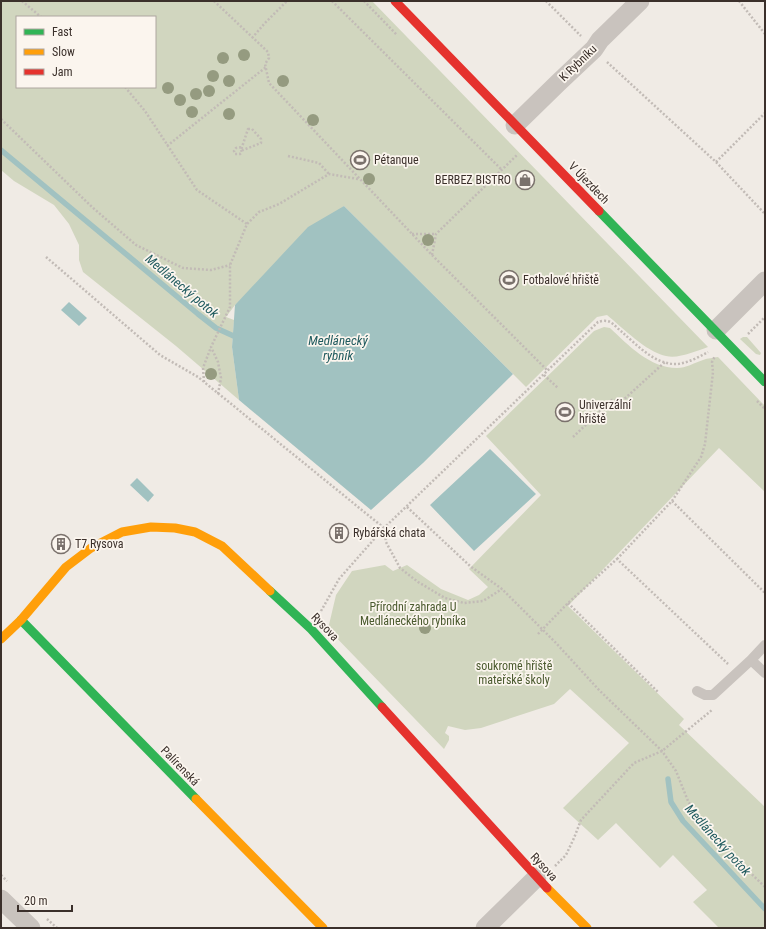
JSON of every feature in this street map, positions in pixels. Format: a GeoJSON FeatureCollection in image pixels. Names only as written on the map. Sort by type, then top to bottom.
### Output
{"type":"FeatureCollection","features":[{"type":"Feature","properties":{"kind":"street","name":"V Újezdech"},"geometry":{"type":"LineString","coordinates":[[395,1],[765,382]]}},
{"type":"Feature","properties":{"kind":"street","name":"K Rybníku"},"geometry":{"type":"LineString","coordinates":[[515,125],[594,49],[600,40],[640,1]]}},
{"type":"Feature","properties":{"kind":"street"},"geometry":{"type":"LineString","coordinates":[[719,334],[765,281]]}},
{"type":"Feature","properties":{"kind":"street","name":"Rysova"},"geometry":{"type":"LineString","coordinates":[[1,639],[21,620],[66,567],[97,545],[122,532],[151,527],[175,528],[195,532],[222,546],[311,629],[537,877],[587,928]]}},
{"type":"Feature","properties":{"kind":"street","name":"Palírenská"},"geometry":{"type":"LineString","coordinates":[[21,620],[323,928]]}},
{"type":"Feature","properties":{"kind":"street"},"geometry":{"type":"LineString","coordinates":[[485,928],[537,877]]}},
{"type":"Feature","properties":{"kind":"street"},"geometry":{"type":"LineString","coordinates":[[1,899],[31,928]]}},
{"type":"Feature","properties":{"kind":"lane"},"geometry":{"type":"LineString","coordinates":[[697,691],[704,696],[713,695],[765,645]]}},
{"type":"Feature","properties":{"kind":"lane"},"geometry":{"type":"LineString","coordinates":[[751,660],[765,673]]}},
{"type":"Feature","properties":{"kind":"path"},"geometry":{"type":"LineString","coordinates":[[22,1],[40,16]]}},
{"type":"Feature","properties":{"kind":"path"},"geometry":{"type":"LineString","coordinates":[[214,1],[268,52],[269,58],[266,67],[269,83],[432,255],[548,370]]}},
{"type":"Feature","properties":{"kind":"path"},"geometry":{"type":"LineString","coordinates":[[252,38],[287,1]]}},
{"type":"Feature","properties":{"kind":"path"},"geometry":{"type":"LineString","coordinates":[[332,1],[502,170]]}},
{"type":"Feature","properties":{"kind":"path"},"geometry":{"type":"LineString","coordinates":[[546,1],[594,49],[716,162],[765,214]]}},
{"type":"Feature","properties":{"kind":"path"},"geometry":{"type":"LineString","coordinates":[[739,1],[765,34]]}},
{"type":"Feature","properties":{"kind":"path"},"geometry":{"type":"LineString","coordinates":[[167,146],[266,67]]}},
{"type":"Feature","properties":{"kind":"path"},"geometry":{"type":"LineString","coordinates":[[126,88],[145,111],[197,190],[247,224]]}},
{"type":"Feature","properties":{"kind":"path"},"geometry":{"type":"LineString","coordinates":[[716,162],[765,113]]}},
{"type":"Feature","properties":{"kind":"path"},"geometry":{"type":"LineString","coordinates":[[1,119],[92,207],[136,245],[183,268],[211,270],[230,265]]}},
{"type":"Feature","properties":{"kind":"path"},"geometry":{"type":"LineString","coordinates":[[248,130],[252,130],[261,139],[261,143],[243,150],[241,148],[248,130]]}},
{"type":"Feature","properties":{"kind":"path"},"geometry":{"type":"LineString","coordinates":[[432,255],[436,234],[502,170],[530,139]]}},
{"type":"Feature","properties":{"kind":"path"},"geometry":{"type":"LineString","coordinates":[[288,156],[319,163],[329,174],[359,179]]}},
{"type":"Feature","properties":{"kind":"path"},"geometry":{"type":"LineString","coordinates":[[204,382],[203,368],[215,337],[222,326],[230,307],[230,265],[247,224],[259,212],[279,204],[329,174]]}},
{"type":"Feature","properties":{"kind":"path"},"geometry":{"type":"LineString","coordinates":[[412,234],[436,234]]}},
{"type":"Feature","properties":{"kind":"path"},"geometry":{"type":"LineString","coordinates":[[46,258],[160,355],[204,382],[384,528],[386,542],[400,568],[418,582],[446,598],[464,603],[483,601],[502,589]]}},
{"type":"Feature","properties":{"kind":"path"},"geometry":{"type":"LineString","coordinates":[[752,338],[747,334],[765,318]]}},
{"type":"Feature","properties":{"kind":"path"},"geometry":{"type":"LineString","coordinates":[[320,612],[339,579],[384,528],[598,322],[610,322],[642,350],[654,358],[677,364],[692,360],[708,352],[719,334]]}},
{"type":"Feature","properties":{"kind":"path"},"geometry":{"type":"LineString","coordinates":[[211,347],[218,362],[221,378],[218,394]]}},
{"type":"Feature","properties":{"kind":"path"},"geometry":{"type":"LineString","coordinates":[[538,634],[568,603],[617,559],[672,501],[701,456],[705,444],[713,372],[712,362],[714,356]]}},
{"type":"Feature","properties":{"kind":"path"},"geometry":{"type":"LineString","coordinates":[[573,437],[612,400],[621,402],[665,362]]}},
{"type":"Feature","properties":{"kind":"path"},"geometry":{"type":"LineString","coordinates":[[544,375],[558,388]]}},
{"type":"Feature","properties":{"kind":"path"},"geometry":{"type":"LineString","coordinates":[[672,501],[765,593]]}},
{"type":"Feature","properties":{"kind":"path"},"geometry":{"type":"LineString","coordinates":[[407,507],[470,566],[502,589],[543,629],[598,690],[662,751],[676,771],[688,801],[701,822],[765,887]]}},
{"type":"Feature","properties":{"kind":"path"},"geometry":{"type":"LineString","coordinates":[[617,559],[722,660]]}},
{"type":"Feature","properties":{"kind":"path"},"geometry":{"type":"LineString","coordinates":[[568,603],[658,692]]}},
{"type":"Feature","properties":{"kind":"path"},"geometry":{"type":"LineString","coordinates":[[566,855],[581,820],[634,763],[662,751],[717,706]]}},
{"type":"Feature","properties":{"kind":"green space"},"geometry":{"type":"Polygon","coordinates":[[[1,1],[372,1],[708,347],[682,356],[671,357],[658,354],[642,344],[607,315],[597,317],[526,387],[344,206],[235,305],[226,317],[234,320],[232,347],[239,400],[176,346],[83,272],[79,260],[79,245],[69,224],[54,205],[14,181],[1,170],[1,1]]]}},
{"type":"Feature","properties":{"kind":"green space"},"geometry":{"type":"Polygon","coordinates":[[[604,327],[610,328],[632,348],[649,360],[667,367],[684,367],[705,359],[718,357],[765,406],[765,492],[719,448],[568,606],[684,719],[679,725],[765,807],[765,928],[719,928],[693,902],[707,890],[673,855],[660,868],[616,823],[598,840],[563,808],[629,743],[570,689],[554,704],[481,728],[465,730],[448,726],[445,733],[449,736],[449,740],[444,749],[328,629],[336,595],[352,571],[385,565],[393,571],[407,565],[441,589],[468,600],[479,595],[488,587],[469,569],[541,495],[486,436],[594,331],[604,327]]]}},
{"type":"Feature","properties":{"kind":"green space"},"geometry":{"type":"Polygon","coordinates":[[[747,337],[761,353],[760,355],[756,354],[740,339],[747,337]]]}},
{"type":"Feature","properties":{"kind":"water","name":"Medlánecký rybník"},"geometry":{"type":"Polygon","coordinates":[[[344,206],[513,374],[423,463],[371,510],[239,400],[232,347],[235,305],[308,227],[344,206]]]}},
{"type":"Feature","properties":{"kind":"water"},"geometry":{"type":"Polygon","coordinates":[[[69,302],[87,318],[79,326],[61,310],[69,302]]]}},
{"type":"Feature","properties":{"kind":"water"},"geometry":{"type":"Polygon","coordinates":[[[490,449],[536,494],[474,551],[430,505],[490,449]]]}},
{"type":"Feature","properties":{"kind":"water"},"geometry":{"type":"Polygon","coordinates":[[[137,478],[154,495],[148,502],[130,485],[137,478]]]}},
{"type":"Feature","properties":{"kind":"waterway","name":"Medlánecký potok"},"geometry":{"type":"LineString","coordinates":[[1,150],[198,314],[216,328],[238,338]]}},
{"type":"Feature","properties":{"kind":"waterway","name":"Medlánecký potok"},"geometry":{"type":"LineString","coordinates":[[668,779],[671,802],[683,821],[765,909]]}},
{"type":"Feature","properties":{"kind":"traffic: fast"},"geometry":{"type":"LineString","coordinates":[[599,211],[765,382]]}},
{"type":"Feature","properties":{"kind":"traffic: fast"},"geometry":{"type":"LineString","coordinates":[[270,591],[311,629],[382,707]]}},
{"type":"Feature","properties":{"kind":"traffic: fast"},"geometry":{"type":"LineString","coordinates":[[21,620],[196,799]]}},
{"type":"Feature","properties":{"kind":"traffic: slow"},"geometry":{"type":"LineString","coordinates":[[1,639],[21,620],[66,567],[91,548],[122,532],[151,527],[175,528],[195,532],[222,546],[270,591]]}},
{"type":"Feature","properties":{"kind":"traffic: slow"},"geometry":{"type":"LineString","coordinates":[[196,799],[323,928]]}},
{"type":"Feature","properties":{"kind":"traffic: slow"},"geometry":{"type":"LineString","coordinates":[[547,888],[587,928]]}},
{"type":"Feature","properties":{"kind":"traffic: jam"},"geometry":{"type":"LineString","coordinates":[[395,1],[599,211]]}},
{"type":"Feature","properties":{"kind":"traffic: jam"},"geometry":{"type":"LineString","coordinates":[[382,707],[547,888]]}},
{"type":"Feature","properties":{"kind":"place","name":"Pétanque"},"geometry":{"type":"Point","coordinates":[360,160]}},
{"type":"Feature","properties":{"kind":"place","name":"BERBEZ BISTRO"},"geometry":{"type":"Point","coordinates":[525,180]}},
{"type":"Feature","properties":{"kind":"place","name":"Fotbalové hřiště"},"geometry":{"type":"Point","coordinates":[509,280]}},
{"type":"Feature","properties":{"kind":"place","name":"Univerzální hřiště"},"geometry":{"type":"Point","coordinates":[565,412]}},
{"type":"Feature","properties":{"kind":"place","name":"Rybářská chata"},"geometry":{"type":"Point","coordinates":[339,533]}},
{"type":"Feature","properties":{"kind":"place","name":"T7 Rysova"},"geometry":{"type":"Point","coordinates":[61,544]}},
{"type":"Feature","properties":{"kind":"park label","name":"Přírodní zahrada U Medláneckého rybníka"},"geometry":{"type":"Point","coordinates":[413,614]}},
{"type":"Feature","properties":{"kind":"park label","name":"soukromé hřiště mateřské školy"},"geometry":{"type":"Point","coordinates":[514,673]}}]}
